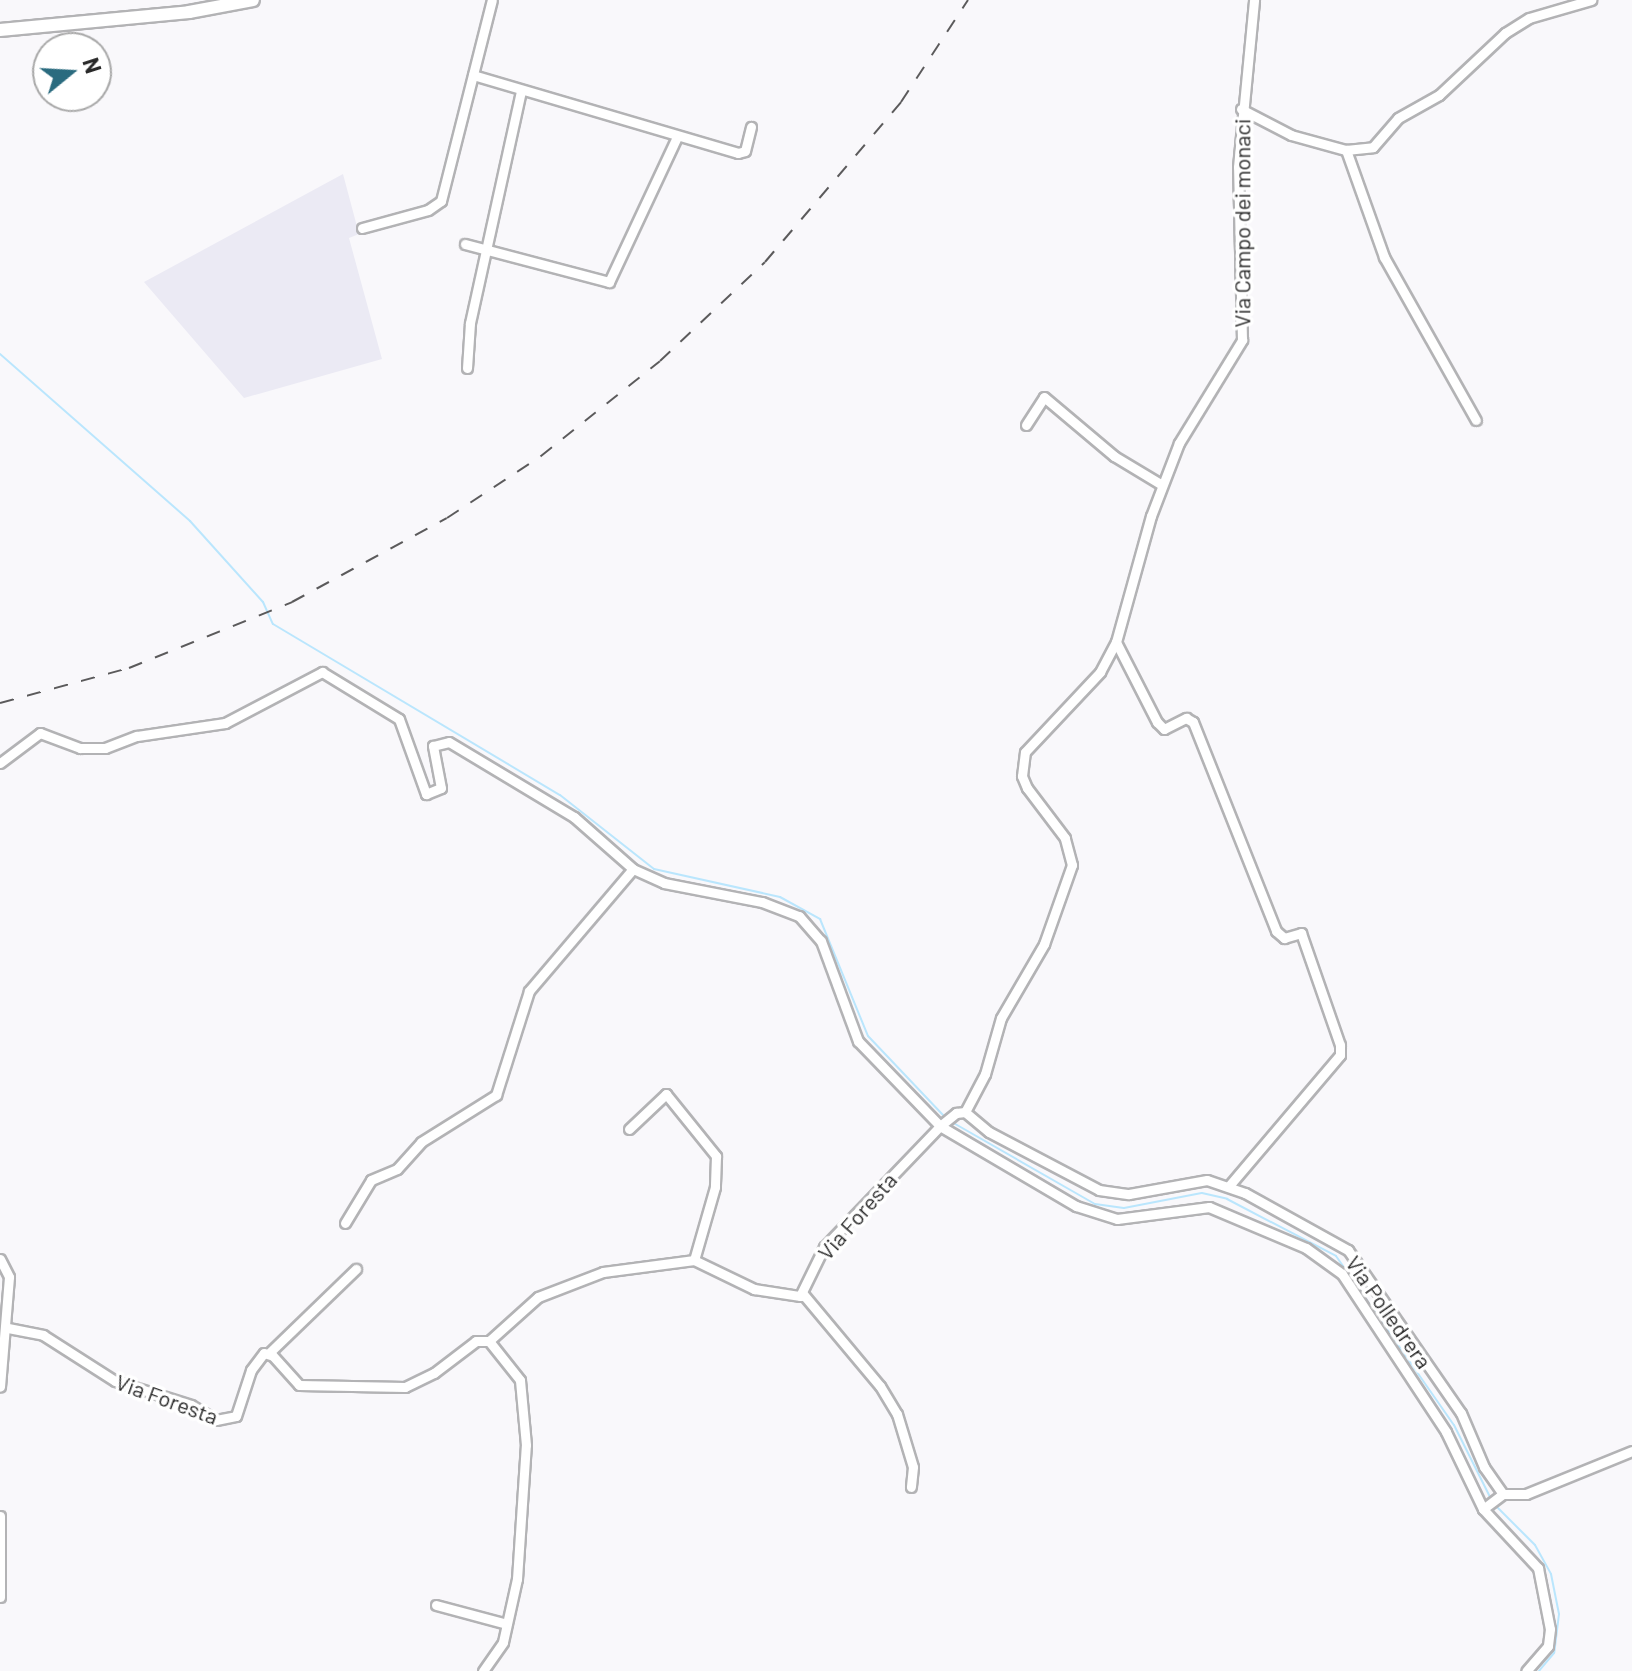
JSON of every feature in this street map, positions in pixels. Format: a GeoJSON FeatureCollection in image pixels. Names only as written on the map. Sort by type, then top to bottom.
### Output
{"type":"FeatureCollection","features":[{"type":"Feature","properties":{"kind":"street"},"geometry":{"type":"LineString","coordinates":[[0,30],[189,12],[253,0]]}},
{"type":"Feature","properties":{"kind":"street"},"geometry":{"type":"LineString","coordinates":[[362,228],[428,210],[441,201],[492,0]]}},
{"type":"Feature","properties":{"kind":"street","name":"Via Campo dei monaci"},"geometry":{"type":"LineString","coordinates":[[960,1112],[985,1074],[1001,1018],[1044,944],[1072,865],[1065,838],[1027,788],[1025,752],[1100,672],[1116,642],[1162,485],[1179,443],[1242,340],[1238,167],[1241,109],[1254,0]]}},
{"type":"Feature","properties":{"kind":"street"},"geometry":{"type":"LineString","coordinates":[[1241,109],[1291,135],[1346,150],[1373,147],[1398,118],[1439,95],[1472,61],[1529,18],[1591,0]]}},
{"type":"Feature","properties":{"kind":"street"},"geometry":{"type":"LineString","coordinates":[[473,75],[676,139],[738,153],[745,151],[751,127]]}},
{"type":"Feature","properties":{"kind":"street"},"geometry":{"type":"LineString","coordinates":[[467,368],[470,323],[521,91]]}},
{"type":"Feature","properties":{"kind":"street"},"geometry":{"type":"LineString","coordinates":[[465,244],[609,282],[676,139]]}},
{"type":"Feature","properties":{"kind":"street"},"geometry":{"type":"LineString","coordinates":[[1346,150],[1384,257],[1476,420]]}},
{"type":"Feature","properties":{"kind":"street"},"geometry":{"type":"LineString","coordinates":[[1026,425],[1044,397],[1114,456],[1162,485]]}},
{"type":"Feature","properties":{"kind":"street"},"geometry":{"type":"LineString","coordinates":[[1116,642],[1157,722],[1164,729],[1186,718],[1193,722],[1276,931],[1284,938],[1301,933],[1340,1045],[1340,1055],[1229,1186]]}},
{"type":"Feature","properties":{"kind":"street"},"geometry":{"type":"LineString","coordinates":[[0,763],[40,733],[80,748],[105,748],[137,736],[225,723],[322,672],[399,719],[426,794],[441,788],[433,746],[449,742],[574,817],[633,869],[664,883],[779,907],[805,921],[821,941],[858,1041],[942,1125],[1076,1206],[1117,1219],[1209,1207],[1329,1262],[1422,1394],[1484,1508],[1538,1568],[1550,1629],[1548,1646],[1526,1671]]}},
{"type":"Feature","properties":{"kind":"street"},"geometry":{"type":"LineString","coordinates":[[345,1223],[371,1180],[397,1169],[421,1142],[496,1095],[529,991],[633,869]]}},
{"type":"Feature","properties":{"kind":"street"},"geometry":{"type":"LineString","coordinates":[[629,1129],[666,1094],[716,1156],[715,1187],[694,1260]]}},
{"type":"Feature","properties":{"kind":"street","name":"Via Foresta"},"geometry":{"type":"LineString","coordinates":[[803,1294],[824,1247],[942,1125],[960,1112]]}},
{"type":"Feature","properties":{"kind":"street","name":"Via Polledrera"},"geometry":{"type":"LineString","coordinates":[[960,1112],[1041,1161],[1115,1195],[1199,1181],[1229,1186],[1348,1250],[1461,1413],[1484,1467],[1501,1496]]}},
{"type":"Feature","properties":{"kind":"street"},"geometry":{"type":"LineString","coordinates":[[0,1259],[9,1277],[8,1328],[3,1338],[0,1387]]}},
{"type":"Feature","properties":{"kind":"street"},"geometry":{"type":"LineString","coordinates":[[356,1269],[269,1353],[299,1385],[405,1387],[434,1373],[476,1341],[489,1341],[538,1297],[603,1272],[694,1260],[754,1289],[803,1294],[880,1386],[897,1414],[913,1467],[911,1487]]}},
{"type":"Feature","properties":{"kind":"street","name":"Via Foresta"},"geometry":{"type":"LineString","coordinates":[[8,1328],[43,1335],[115,1381],[191,1405],[216,1420],[236,1416],[251,1370],[261,1354],[269,1353]]}},
{"type":"Feature","properties":{"kind":"street"},"geometry":{"type":"LineString","coordinates":[[483,1671],[503,1642],[517,1579],[526,1445],[520,1380],[489,1341]]}},
{"type":"Feature","properties":{"kind":"street"},"geometry":{"type":"LineString","coordinates":[[1484,1508],[1501,1496],[1526,1494],[1632,1451]]}},
{"type":"Feature","properties":{"kind":"street"},"geometry":{"type":"LineString","coordinates":[[0,1516],[0,1597]]}},
{"type":"Feature","properties":{"kind":"street"},"geometry":{"type":"LineString","coordinates":[[436,1605],[507,1624]]}},
{"type":"Feature","properties":{"kind":"shaded area"},"geometry":{"type":"Polygon","coordinates":[[[343,174],[359,234],[349,238],[382,359],[244,398],[144,282],[343,174]]]}},
{"type":"Feature","properties":{"kind":"waterway"},"geometry":{"type":"LineString","coordinates":[[0,354],[190,521],[263,602],[273,624],[560,795],[654,869],[780,897],[820,919],[868,1036],[945,1117]]}},
{"type":"Feature","properties":{"kind":"waterway"},"geometry":{"type":"LineString","coordinates":[[950,1121],[1095,1204],[1124,1208],[1202,1193],[1227,1199],[1336,1256],[1454,1425],[1491,1499]]}},
{"type":"Feature","properties":{"kind":"waterway"},"geometry":{"type":"LineString","coordinates":[[1494,1504],[1535,1545],[1551,1574],[1559,1614],[1554,1653],[1539,1671]]}},
{"type":"Feature","properties":{"kind":"railway"},"geometry":{"type":"LineString","coordinates":[[0,703],[129,668],[292,602],[447,518],[541,456],[660,361],[765,262],[901,102],[968,0]]}}]}
